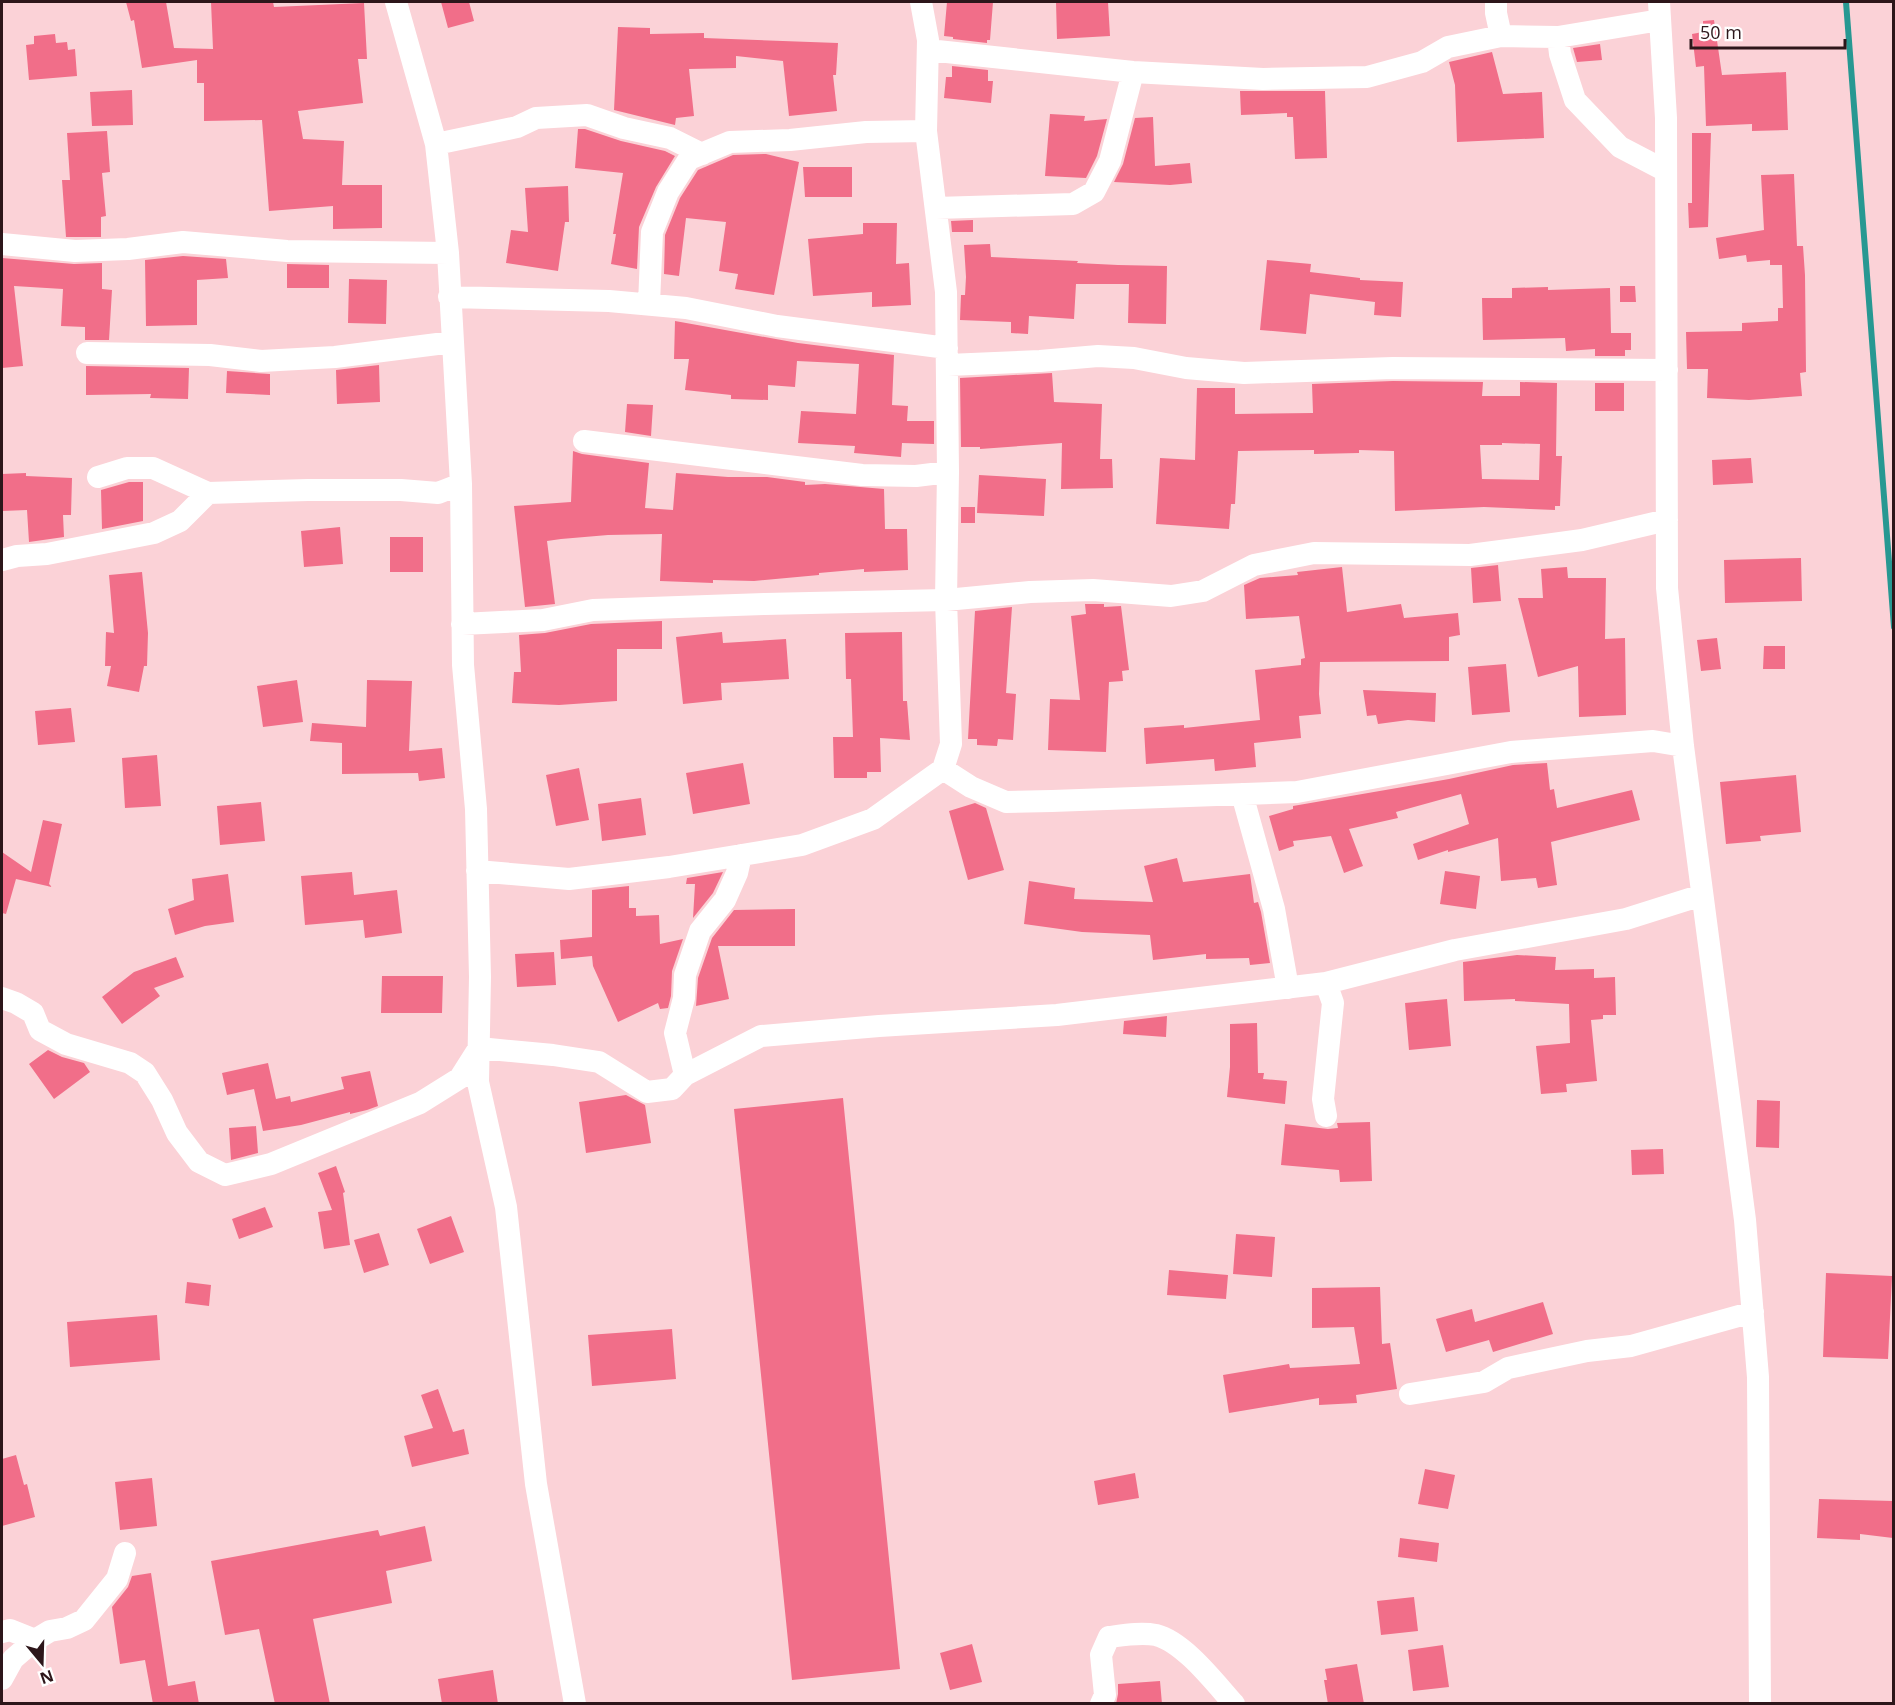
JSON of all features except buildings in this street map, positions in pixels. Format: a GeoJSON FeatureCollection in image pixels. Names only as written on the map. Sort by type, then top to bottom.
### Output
{"type":"FeatureCollection","features":[{"type":"Feature","properties":{"kind":"street"},"geometry":{"type":"LineString","coordinates":[[396,2],[436,144],[448,253],[461,484],[463,665],[476,809],[480,977],[478,1082],[506,1207],[536,1484],[575,1704]]}},
{"type":"Feature","properties":{"kind":"street"},"geometry":{"type":"LineString","coordinates":[[477,871],[568,879],[669,867],[802,845],[873,819],[943,769],[951,744],[946,600],[948,356],[946,292],[926,130],[928,50],[921,2]]}},
{"type":"Feature","properties":{"kind":"street"},"geometry":{"type":"LineString","coordinates":[[1496,2],[1501,36]]}},
{"type":"Feature","properties":{"kind":"street"},"geometry":{"type":"LineString","coordinates":[[928,50],[1133,72],[1263,79],[1367,77],[1422,62],[1448,47],[1501,36],[1558,37],[1660,11],[1666,118],[1667,588],[1683,746],[1745,1220],[1753,1312],[1758,1377],[1761,1704]]}},
{"type":"Feature","properties":{"kind":"street"},"geometry":{"type":"LineString","coordinates":[[1558,37],[1560,54],[1575,100],[1620,147],[1666,171]]}},
{"type":"Feature","properties":{"kind":"street"},"geometry":{"type":"LineString","coordinates":[[936,208],[1073,204],[1094,192],[1110,161],[1133,72]]}},
{"type":"Feature","properties":{"kind":"street"},"geometry":{"type":"LineString","coordinates":[[436,144],[517,127],[536,118],[587,115],[624,128],[670,138],[702,154]]}},
{"type":"Feature","properties":{"kind":"street"},"geometry":{"type":"LineString","coordinates":[[649,304],[652,232],[668,192],[689,159],[730,142],[926,130]]}},
{"type":"Feature","properties":{"kind":"street"},"geometry":{"type":"LineString","coordinates":[[2,244],[75,251],[128,249],[183,242],[287,252],[448,253]]}},
{"type":"Feature","properties":{"kind":"street"},"geometry":{"type":"LineString","coordinates":[[449,297],[609,301],[686,308],[948,356],[1040,362],[1098,356],[1134,358],[1186,368],[1244,373],[1393,368],[1666,370]]}},
{"type":"Feature","properties":{"kind":"street"},"geometry":{"type":"LineString","coordinates":[[87,353],[210,355],[261,361],[335,357],[453,342]]}},
{"type":"Feature","properties":{"kind":"street"},"geometry":{"type":"LineString","coordinates":[[584,441],[862,475],[916,476],[948,472]]}},
{"type":"Feature","properties":{"kind":"street"},"geometry":{"type":"LineString","coordinates":[[98,477],[127,468],[153,468],[208,493],[401,490],[438,493],[461,484]]}},
{"type":"Feature","properties":{"kind":"street"},"geometry":{"type":"LineString","coordinates":[[2,560],[17,555],[47,554],[154,533],[180,521],[208,493]]}},
{"type":"Feature","properties":{"kind":"street"},"geometry":{"type":"LineString","coordinates":[[462,624],[543,620],[593,610],[946,600],[1030,592],[1093,590],[1171,596],[1203,591],[1254,565],[1314,554],[1470,555],[1581,540],[1667,519]]}},
{"type":"Feature","properties":{"kind":"street"},"geometry":{"type":"LineString","coordinates":[[943,769],[971,787],[1006,802],[1297,792],[1511,752],[1653,741],[1683,746]]}},
{"type":"Feature","properties":{"kind":"street"},"geometry":{"type":"LineString","coordinates":[[1242,794],[1274,909],[1288,987]]}},
{"type":"Feature","properties":{"kind":"street"},"geometry":{"type":"LineString","coordinates":[[685,1075],[675,1034],[684,998],[686,975],[700,931],[725,900],[738,873],[741,855]]}},
{"type":"Feature","properties":{"kind":"street"},"geometry":{"type":"LineString","coordinates":[[479,1048],[599,1062],[647,1092],[672,1089],[685,1075],[761,1036],[1057,1015],[1326,983],[1455,950],[1626,919],[1702,895]]}},
{"type":"Feature","properties":{"kind":"street"},"geometry":{"type":"LineString","coordinates":[[1326,983],[1333,1003],[1323,1099],[1326,1116]]}},
{"type":"Feature","properties":{"kind":"street"},"geometry":{"type":"LineString","coordinates":[[2,998],[33,1013],[40,1030],[66,1044],[130,1063],[145,1073],[162,1100],[177,1133],[199,1162],[225,1175],[271,1164],[420,1103],[460,1078],[479,1048]]}},
{"type":"Feature","properties":{"kind":"street"},"geometry":{"type":"LineString","coordinates":[[1410,1394],[1484,1382],[1508,1368],[1587,1351],[1631,1346],[1753,1312]]}},
{"type":"Feature","properties":{"kind":"street"},"geometry":{"type":"LineString","coordinates":[[2,1679],[13,1659],[35,1640],[50,1631],[67,1628],[84,1620],[117,1579],[125,1553]]}},
{"type":"Feature","properties":{"kind":"street"},"geometry":{"type":"LineString","coordinates":[[2,1632],[10,1630],[35,1640]]}},
{"type":"Feature","properties":{"kind":"street"},"geometry":{"type":"LineString","coordinates":[[1101,1704],[1105,1695],[1101,1655],[1109,1637],[1139,1634],[1158,1636],[1181,1649],[1234,1704]]}},
{"type":"Feature","properties":{"kind":"waterway"},"geometry":{"type":"LineString","coordinates":[[1846,2],[1894,627]]}}]}
